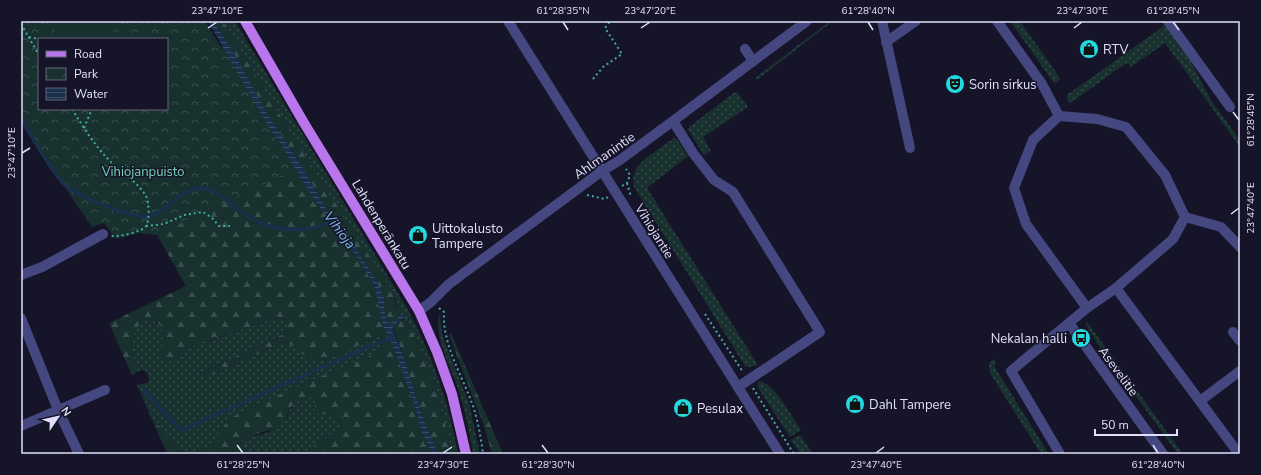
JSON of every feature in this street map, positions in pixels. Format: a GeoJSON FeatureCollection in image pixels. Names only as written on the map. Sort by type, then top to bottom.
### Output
{"type":"FeatureCollection","features":[{"type":"Feature","properties":{"kind":"main road","name":"Lahdenperänkatu"},"geometry":{"type":"LineString","coordinates":[[245,21],[304,123],[419,312],[437,352],[452,394],[466,454]]}},
{"type":"Feature","properties":{"kind":"street","name":"Vihiojantie"},"geometry":{"type":"LineString","coordinates":[[508,21],[780,454]]}},
{"type":"Feature","properties":{"kind":"street","name":"Ahlmanintie"},"geometry":{"type":"LineString","coordinates":[[419,312],[449,284],[602,171],[673,122],[807,21]]}},
{"type":"Feature","properties":{"kind":"street"},"geometry":{"type":"LineString","coordinates":[[882,21],[910,148]]}},
{"type":"Feature","properties":{"kind":"street"},"geometry":{"type":"LineString","coordinates":[[886,42],[916,21]]}},
{"type":"Feature","properties":{"kind":"street"},"geometry":{"type":"LineString","coordinates":[[997,21],[1042,84],[1059,116]]}},
{"type":"Feature","properties":{"kind":"street"},"geometry":{"type":"LineString","coordinates":[[1168,21],[1230,107]]}},
{"type":"Feature","properties":{"kind":"street"},"geometry":{"type":"LineString","coordinates":[[745,49],[753,61]]}},
{"type":"Feature","properties":{"kind":"street"},"geometry":{"type":"LineString","coordinates":[[1087,308],[1026,224],[1014,188],[1034,140],[1059,116],[1098,118],[1126,127],[1165,175],[1185,217],[1221,227],[1240,247]]}},
{"type":"Feature","properties":{"kind":"street"},"geometry":{"type":"LineString","coordinates":[[673,122],[693,153],[714,180],[733,192],[820,332],[738,387]]}},
{"type":"Feature","properties":{"kind":"street"},"geometry":{"type":"LineString","coordinates":[[1060,454],[1011,371],[1087,308],[1116,288],[1173,239],[1185,217]]}},
{"type":"Feature","properties":{"kind":"street"},"geometry":{"type":"LineString","coordinates":[[21,275],[42,267],[103,234]]}},
{"type":"Feature","properties":{"kind":"street"},"geometry":{"type":"LineString","coordinates":[[1116,288],[1236,450],[1240,453]]}},
{"type":"Feature","properties":{"kind":"street"},"geometry":{"type":"LineString","coordinates":[[21,318],[58,410],[79,454]]}},
{"type":"Feature","properties":{"kind":"street","name":"Asevelitie"},"geometry":{"type":"LineString","coordinates":[[1069,323],[1163,454]]}},
{"type":"Feature","properties":{"kind":"street"},"geometry":{"type":"LineString","coordinates":[[1234,332],[1240,341]]}},
{"type":"Feature","properties":{"kind":"street"},"geometry":{"type":"LineString","coordinates":[[1200,401],[1240,371]]}},
{"type":"Feature","properties":{"kind":"street"},"geometry":{"type":"LineString","coordinates":[[21,426],[105,390]]}},
{"type":"Feature","properties":{"kind":"path"},"geometry":{"type":"LineString","coordinates":[[593,79],[603,67],[622,54],[605,28],[610,21]]}},
{"type":"Feature","properties":{"kind":"path"},"geometry":{"type":"LineString","coordinates":[[21,24],[38,53]]}},
{"type":"Feature","properties":{"kind":"path"},"geometry":{"type":"LineString","coordinates":[[29,37],[38,39]]}},
{"type":"Feature","properties":{"kind":"path"},"geometry":{"type":"LineString","coordinates":[[73,110],[84,128],[112,163],[141,189],[147,200],[149,210],[148,222],[146,226]]}},
{"type":"Feature","properties":{"kind":"path"},"geometry":{"type":"LineString","coordinates":[[84,128],[92,110]]}},
{"type":"Feature","properties":{"kind":"path"},"geometry":{"type":"LineString","coordinates":[[627,183],[632,198]]}},
{"type":"Feature","properties":{"kind":"path"},"geometry":{"type":"LineString","coordinates":[[103,234],[117,237],[136,232],[146,226],[164,224],[184,215],[203,212],[212,218],[219,226],[230,226]]}},
{"type":"Feature","properties":{"kind":"path"},"geometry":{"type":"LineString","coordinates":[[431,302],[444,312],[443,325],[446,339],[473,407],[483,454]]}},
{"type":"Feature","properties":{"kind":"path"},"geometry":{"type":"LineString","coordinates":[[702,309],[794,454]]}},
{"type":"Feature","properties":{"kind":"green space","name":"Vihiojanpuisto"},"geometry":{"type":"Polygon","coordinates":[[[21,21],[205,21],[259,109],[261,117],[296,169],[156,235],[139,233],[116,239],[104,223],[92,227],[21,123],[21,21]]]}},
{"type":"Feature","properties":{"kind":"green space"},"geometry":{"type":"Polygon","coordinates":[[[49,21],[108,21],[119,38],[57,38],[57,33],[49,21]]]}},
{"type":"Feature","properties":{"kind":"green space"},"geometry":{"type":"Polygon","coordinates":[[[213,21],[223,21],[300,148],[392,291],[400,317],[390,323],[387,322],[384,309],[384,298],[358,251],[325,207],[303,168],[268,115],[231,48],[213,21]]]}},
{"type":"Feature","properties":{"kind":"green space"},"geometry":{"type":"Polygon","coordinates":[[[223,21],[235,21],[407,308],[432,361],[450,416],[458,454],[452,454],[444,419],[428,367],[413,334],[404,319],[405,318],[402,315],[400,317],[395,298],[300,148],[223,21]]]}},
{"type":"Feature","properties":{"kind":"green space"},"geometry":{"type":"Polygon","coordinates":[[[830,21],[833,21],[758,79],[755,78],[830,21]]]}},
{"type":"Feature","properties":{"kind":"green space"},"geometry":{"type":"Polygon","coordinates":[[[1010,21],[1020,21],[1060,80],[1055,83],[1053,82],[1010,21]]]}},
{"type":"Feature","properties":{"kind":"green space"},"geometry":{"type":"Polygon","coordinates":[[[1162,21],[1164,21],[1182,45],[1211,100],[1240,140],[1240,147],[1165,43],[1131,67],[1129,64],[1125,64],[1072,102],[1068,102],[1067,95],[1164,26],[1162,21]]]}},
{"type":"Feature","properties":{"kind":"green space"},"geometry":{"type":"Polygon","coordinates":[[[223,45],[268,126],[313,198],[357,257],[374,285],[383,326],[395,351],[415,407],[421,430],[432,454],[303,454],[340,428],[342,425],[338,419],[334,417],[316,413],[314,410],[317,400],[310,397],[300,400],[294,404],[289,410],[287,419],[279,427],[252,436],[245,446],[242,454],[167,454],[154,424],[162,429],[174,446],[178,449],[182,451],[195,451],[202,449],[207,447],[215,440],[228,421],[246,409],[376,353],[384,345],[383,338],[379,336],[332,357],[315,361],[306,357],[290,344],[283,342],[208,377],[204,371],[286,333],[288,331],[288,325],[282,319],[274,318],[191,347],[174,360],[167,363],[163,359],[161,353],[163,334],[161,327],[157,322],[149,318],[141,323],[132,337],[131,342],[135,366],[130,371],[109,323],[186,286],[157,235],[139,233],[223,45]]]}},
{"type":"Feature","properties":{"kind":"green space"},"geometry":{"type":"Polygon","coordinates":[[[737,92],[748,107],[703,137],[711,151],[703,154],[688,129],[689,127],[737,92]]]}},
{"type":"Feature","properties":{"kind":"green space"},"geometry":{"type":"Polygon","coordinates":[[[676,138],[688,156],[647,188],[758,365],[749,367],[745,366],[634,187],[633,181],[635,171],[642,162],[676,138]]]}},
{"type":"Feature","properties":{"kind":"green space"},"geometry":{"type":"Polygon","coordinates":[[[440,312],[442,333],[469,403],[480,454],[473,454],[459,391],[441,342],[438,322],[440,312]]]}},
{"type":"Feature","properties":{"kind":"green space"},"geometry":{"type":"Polygon","coordinates":[[[149,318],[159,324],[163,332],[161,353],[174,360],[191,347],[274,318],[282,319],[288,325],[288,331],[286,333],[204,371],[208,377],[283,342],[290,344],[309,359],[335,356],[379,336],[383,338],[384,345],[376,353],[227,423],[215,441],[210,445],[201,450],[188,452],[177,449],[157,424],[154,424],[137,385],[148,383],[149,381],[147,374],[144,370],[141,370],[132,375],[130,371],[135,366],[131,342],[132,337],[141,323],[149,318]]]}},
{"type":"Feature","properties":{"kind":"green space"},"geometry":{"type":"Polygon","coordinates":[[[404,319],[421,350],[428,367],[444,419],[452,454],[438,454],[424,421],[393,328],[394,324],[404,319]]]}},
{"type":"Feature","properties":{"kind":"green space"},"geometry":{"type":"Polygon","coordinates":[[[1087,322],[1183,454],[1178,454],[1097,343],[1085,323],[1087,322]]]}},
{"type":"Feature","properties":{"kind":"green space"},"geometry":{"type":"Polygon","coordinates":[[[451,333],[503,454],[492,454],[484,426],[449,335],[451,333]]]}},
{"type":"Feature","properties":{"kind":"green space"},"geometry":{"type":"Polygon","coordinates":[[[993,359],[996,364],[994,366],[1049,454],[1041,454],[990,373],[989,363],[993,359]]]}},
{"type":"Feature","properties":{"kind":"green space"},"geometry":{"type":"Polygon","coordinates":[[[760,381],[766,384],[778,395],[801,430],[790,437],[757,386],[760,381]]]}},
{"type":"Feature","properties":{"kind":"green space"},"geometry":{"type":"Polygon","coordinates":[[[310,397],[317,400],[314,410],[316,413],[338,419],[342,425],[340,428],[303,454],[242,454],[248,441],[253,436],[276,428],[287,419],[288,414],[294,404],[310,397]]]}},
{"type":"Feature","properties":{"kind":"green space"},"geometry":{"type":"Polygon","coordinates":[[[800,435],[813,454],[800,454],[791,440],[800,435]]]}},
{"type":"Feature","properties":{"kind":"water","name":"Vihioja"},"geometry":{"type":"Polygon","coordinates":[[[208,21],[213,21],[231,48],[268,115],[303,168],[325,207],[352,242],[378,284],[384,298],[384,309],[387,322],[390,323],[403,314],[405,316],[393,326],[393,331],[403,355],[424,421],[438,454],[432,454],[421,430],[415,407],[395,351],[383,326],[374,285],[357,257],[313,198],[268,126],[208,21]]]}},
{"type":"Feature","properties":{"kind":"waterway","name":"Vihioja"},"geometry":{"type":"LineString","coordinates":[[21,118],[45,159],[62,182],[79,194],[121,212],[135,215],[154,215],[185,193],[199,188],[212,190],[249,216],[260,222],[282,229],[306,229],[331,222]]}},
{"type":"Feature","properties":{"kind":"waterway"},"geometry":{"type":"LineString","coordinates":[[144,389],[178,428],[183,430],[202,420],[393,337]]}},
{"type":"Feature","properties":{"kind":"place","name":"RTV"},"geometry":{"type":"Point","coordinates":[1089,49]}},
{"type":"Feature","properties":{"kind":"place","name":"Sorin sirkus"},"geometry":{"type":"Point","coordinates":[955,84]}},
{"type":"Feature","properties":{"kind":"place","name":"Uittokalusto Tampere"},"geometry":{"type":"Point","coordinates":[418,235]}},
{"type":"Feature","properties":{"kind":"place","name":"Nekalan halli"},"geometry":{"type":"Point","coordinates":[1081,338]}},
{"type":"Feature","properties":{"kind":"place","name":"Dahl Tampere"},"geometry":{"type":"Point","coordinates":[855,404]}},
{"type":"Feature","properties":{"kind":"place","name":"Pesulax"},"geometry":{"type":"Point","coordinates":[683,408]}}]}
